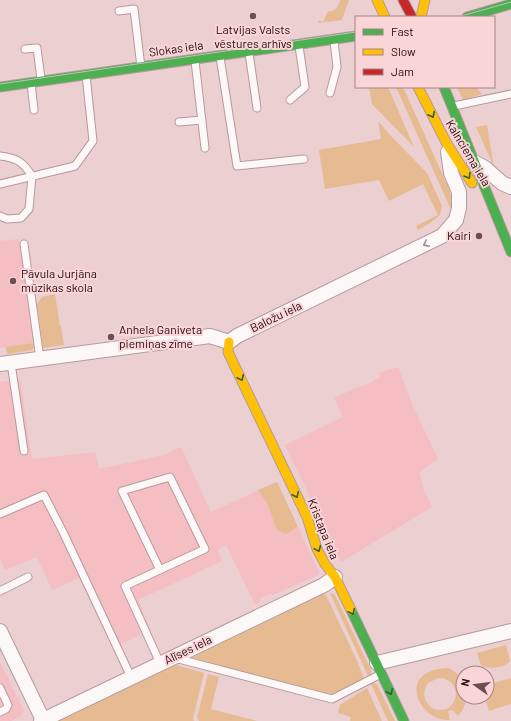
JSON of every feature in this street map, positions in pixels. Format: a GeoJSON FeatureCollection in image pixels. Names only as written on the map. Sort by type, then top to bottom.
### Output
{"type":"FeatureCollection","features":[{"type":"Feature","properties":{"kind":"main road"},"geometry":{"type":"LineString","coordinates":[[378,0],[385,16]]}},
{"type":"Feature","properties":{"kind":"main road"},"geometry":{"type":"LineString","coordinates":[[403,0],[411,16]]}},
{"type":"Feature","properties":{"kind":"main road"},"geometry":{"type":"LineString","coordinates":[[421,16],[425,0]]}},
{"type":"Feature","properties":{"kind":"main road"},"geometry":{"type":"LineString","coordinates":[[470,16],[511,4]]}},
{"type":"Feature","properties":{"kind":"main road","name":"Slokas iela"},"geometry":{"type":"LineString","coordinates":[[0,87],[355,36]]}},
{"type":"Feature","properties":{"kind":"main road","name":"Kalnciema iela"},"geometry":{"type":"LineString","coordinates":[[419,88],[447,144],[501,230]]}},
{"type":"Feature","properties":{"kind":"main road","name":"Kalnciema iela"},"geometry":{"type":"LineString","coordinates":[[444,88],[511,252]]}},
{"type":"Feature","properties":{"kind":"main road","name":"Kristapa iela"},"geometry":{"type":"LineString","coordinates":[[229,342],[228,352],[307,517],[310,532],[327,569],[335,577],[404,721]]}},
{"type":"Feature","properties":{"kind":"street","name":"Baložu iela"},"geometry":{"type":"LineString","coordinates":[[229,342],[237,336],[442,236],[456,220],[459,208],[459,192],[451,173],[447,144]]}},
{"type":"Feature","properties":{"kind":"street"},"geometry":{"type":"LineString","coordinates":[[474,162],[485,168],[502,183],[511,187]]}},
{"type":"Feature","properties":{"kind":"street"},"geometry":{"type":"LineString","coordinates":[[5,364],[210,336],[229,342]]}},
{"type":"Feature","properties":{"kind":"street","name":"Alīses iela"},"geometry":{"type":"LineString","coordinates":[[42,720],[324,585],[335,577]]}},
{"type":"Feature","properties":{"kind":"street"},"geometry":{"type":"LineString","coordinates":[[0,631],[42,720]]}},
{"type":"Feature","properties":{"kind":"street"},"geometry":{"type":"LineString","coordinates":[[379,669],[511,631]]}},
{"type":"Feature","properties":{"kind":"lane"},"geometry":{"type":"LineString","coordinates":[[119,11],[134,9],[141,67]]}},
{"type":"Feature","properties":{"kind":"lane"},"geometry":{"type":"LineString","coordinates":[[330,93],[337,68],[334,39]]}},
{"type":"Feature","properties":{"kind":"lane"},"geometry":{"type":"LineString","coordinates":[[290,100],[305,87],[299,44]]}},
{"type":"Feature","properties":{"kind":"lane"},"geometry":{"type":"LineString","coordinates":[[25,49],[36,48],[41,82]]}},
{"type":"Feature","properties":{"kind":"lane"},"geometry":{"type":"LineString","coordinates":[[249,51],[257,108]]}},
{"type":"Feature","properties":{"kind":"lane"},"geometry":{"type":"LineString","coordinates":[[220,55],[237,166],[304,159]]}},
{"type":"Feature","properties":{"kind":"lane"},"geometry":{"type":"LineString","coordinates":[[195,59],[205,148]]}},
{"type":"Feature","properties":{"kind":"lane"},"geometry":{"type":"LineString","coordinates":[[0,184],[75,166],[93,141],[86,75]]}},
{"type":"Feature","properties":{"kind":"lane"},"geometry":{"type":"LineString","coordinates":[[31,83],[34,110]]}},
{"type":"Feature","properties":{"kind":"lane"},"geometry":{"type":"LineString","coordinates":[[452,107],[511,94]]}},
{"type":"Feature","properties":{"kind":"lane"},"geometry":{"type":"LineString","coordinates":[[179,122],[202,120]]}},
{"type":"Feature","properties":{"kind":"lane"},"geometry":{"type":"LineString","coordinates":[[0,156],[8,157],[24,163],[32,176],[29,209],[21,218],[7,219],[0,216]]}},
{"type":"Feature","properties":{"kind":"lane"},"geometry":{"type":"LineString","coordinates":[[24,244],[40,359]]}},
{"type":"Feature","properties":{"kind":"lane"},"geometry":{"type":"LineString","coordinates":[[5,364],[24,451]]}},
{"type":"Feature","properties":{"kind":"lane"},"geometry":{"type":"LineString","coordinates":[[160,570],[122,492],[170,477],[205,549],[160,570],[125,586],[167,660],[332,699],[379,669]]}},
{"type":"Feature","properties":{"kind":"lane"},"geometry":{"type":"LineString","coordinates":[[0,514],[44,495],[63,532],[131,678]]}},
{"type":"Feature","properties":{"kind":"lane"},"geometry":{"type":"LineString","coordinates":[[0,590],[28,577]]}},
{"type":"Feature","properties":{"kind":"lane"},"geometry":{"type":"LineString","coordinates":[[0,688],[8,705],[6,709],[0,712]]}},
{"type":"Feature","properties":{"kind":"shaded area"},"geometry":{"type":"Polygon","coordinates":[[[340,0],[349,0],[342,20],[318,23],[319,20],[323,22],[328,11],[333,11],[339,5],[340,0]]]}},
{"type":"Feature","properties":{"kind":"shaded area"},"geometry":{"type":"Polygon","coordinates":[[[369,88],[388,88],[414,147],[372,104],[369,88]]]}},
{"type":"Feature","properties":{"kind":"shaded area"},"geometry":{"type":"Polygon","coordinates":[[[396,88],[403,88],[450,191],[452,212],[396,88]]]}},
{"type":"Feature","properties":{"kind":"shaded area"},"geometry":{"type":"Polygon","coordinates":[[[457,88],[477,88],[482,94],[463,100],[457,88]]]}},
{"type":"Feature","properties":{"kind":"shaded area"},"geometry":{"type":"Polygon","coordinates":[[[378,121],[427,173],[442,206],[440,215],[418,230],[416,226],[438,215],[423,184],[389,201],[379,180],[325,189],[319,150],[381,139],[378,121]]]}},
{"type":"Feature","properties":{"kind":"shaded area"},"geometry":{"type":"Polygon","coordinates":[[[487,125],[494,167],[476,127],[487,125]]]}},
{"type":"Feature","properties":{"kind":"shaded area","name":"Pāvula Jurjāna mūzikas skola"},"geometry":{"type":"Polygon","coordinates":[[[19,239],[33,343],[0,348],[0,241],[19,239]]]}},
{"type":"Feature","properties":{"kind":"shaded area","name":"Pāvula Jurjāna mūzikas skola"},"geometry":{"type":"Polygon","coordinates":[[[55,294],[64,345],[43,348],[37,304],[42,297],[55,294]]]}},
{"type":"Feature","properties":{"kind":"shaded area"},"geometry":{"type":"Polygon","coordinates":[[[33,343],[34,347],[32,350],[8,354],[6,352],[6,347],[33,343]]]}},
{"type":"Feature","properties":{"kind":"shaded area"},"geometry":{"type":"Polygon","coordinates":[[[398,367],[412,404],[438,459],[420,472],[423,488],[432,507],[341,562],[285,445],[343,417],[334,398],[366,385],[380,377],[379,373],[398,367]]]}},
{"type":"Feature","properties":{"kind":"shaded area"},"geometry":{"type":"Polygon","coordinates":[[[20,379],[32,459],[95,452],[99,469],[164,455],[181,447],[211,512],[277,482],[320,574],[273,595],[270,594],[261,598],[259,603],[255,605],[226,545],[217,550],[222,561],[138,600],[151,631],[144,635],[141,634],[113,648],[79,578],[52,590],[37,557],[5,570],[0,559],[0,382],[20,379]]]}},
{"type":"Feature","properties":{"kind":"shaded area"},"geometry":{"type":"Polygon","coordinates":[[[277,482],[298,527],[286,534],[277,530],[268,505],[258,490],[277,482]]]}},
{"type":"Feature","properties":{"kind":"shaded area"},"geometry":{"type":"Polygon","coordinates":[[[330,593],[335,595],[371,670],[371,675],[368,676],[330,593]]]}},
{"type":"Feature","properties":{"kind":"shaded area"},"geometry":{"type":"Polygon","coordinates":[[[323,594],[326,595],[364,679],[332,696],[195,661],[192,658],[200,653],[323,594]]]}},
{"type":"Feature","properties":{"kind":"shaded area"},"geometry":{"type":"Polygon","coordinates":[[[506,645],[510,661],[500,667],[495,668],[495,665],[481,665],[477,653],[506,645]]]}},
{"type":"Feature","properties":{"kind":"shaded area"},"geometry":{"type":"Polygon","coordinates":[[[0,662],[24,711],[21,716],[11,721],[0,721],[0,662]]]}},
{"type":"Feature","properties":{"kind":"shaded area"},"geometry":{"type":"Polygon","coordinates":[[[173,664],[204,673],[193,719],[194,721],[57,721],[173,664]]]}},
{"type":"Feature","properties":{"kind":"shaded area"},"geometry":{"type":"Polygon","coordinates":[[[448,668],[455,672],[455,688],[446,679],[438,678],[428,683],[424,692],[425,699],[430,706],[439,710],[446,709],[452,705],[455,700],[455,705],[464,705],[458,716],[452,710],[448,711],[450,720],[440,719],[431,714],[424,708],[419,700],[417,692],[417,684],[421,677],[438,669],[448,668]]]}},
{"type":"Feature","properties":{"kind":"shaded area"},"geometry":{"type":"Polygon","coordinates":[[[208,674],[219,677],[211,709],[257,721],[199,721],[197,718],[208,674]]]}},
{"type":"Feature","properties":{"kind":"shaded area"},"geometry":{"type":"Polygon","coordinates":[[[511,678],[511,704],[489,711],[487,705],[495,705],[495,683],[511,678]]]}},
{"type":"Feature","properties":{"kind":"shaded area"},"geometry":{"type":"Polygon","coordinates":[[[371,684],[377,684],[395,721],[388,721],[371,684]]]}},
{"type":"Feature","properties":{"kind":"shaded area"},"geometry":{"type":"Polygon","coordinates":[[[367,688],[382,721],[350,721],[351,717],[338,713],[340,705],[367,688]]]}},
{"type":"Feature","properties":{"kind":"tram line"},"geometry":{"type":"LineString","coordinates":[[462,16],[511,2]]}},
{"type":"Feature","properties":{"kind":"tram line"},"geometry":{"type":"LineString","coordinates":[[0,84],[355,32]]}},
{"type":"Feature","properties":{"kind":"traffic: fast"},"geometry":{"type":"LineString","coordinates":[[470,16],[511,4]]}},
{"type":"Feature","properties":{"kind":"traffic: fast"},"geometry":{"type":"LineString","coordinates":[[0,87],[355,36]]}},
{"type":"Feature","properties":{"kind":"traffic: fast"},"geometry":{"type":"LineString","coordinates":[[444,88],[511,252]]}},
{"type":"Feature","properties":{"kind":"traffic: fast"},"geometry":{"type":"LineString","coordinates":[[351,610],[404,721]]}},
{"type":"Feature","properties":{"kind":"traffic: slow"},"geometry":{"type":"LineString","coordinates":[[377,0],[385,16]]}},
{"type":"Feature","properties":{"kind":"traffic: slow"},"geometry":{"type":"LineString","coordinates":[[421,16],[425,0]]}},
{"type":"Feature","properties":{"kind":"traffic: slow"},"geometry":{"type":"LineString","coordinates":[[419,88],[447,144],[472,183]]}},
{"type":"Feature","properties":{"kind":"traffic: slow"},"geometry":{"type":"LineString","coordinates":[[229,342],[228,352],[307,517],[317,549],[325,564],[335,577],[351,610]]}},
{"type":"Feature","properties":{"kind":"traffic: jam"},"geometry":{"type":"LineString","coordinates":[[403,0],[411,16]]}},
{"type":"Feature","properties":{"kind":"place","name":"Latvijas Valsts vēstures arhīvs"},"geometry":{"type":"Point","coordinates":[253,16]}},
{"type":"Feature","properties":{"kind":"place","name":"Kairi"},"geometry":{"type":"Point","coordinates":[479,236]}},
{"type":"Feature","properties":{"kind":"place","name":"Pāvula Jurjāna mūzikas skola"},"geometry":{"type":"Point","coordinates":[13,281]}},
{"type":"Feature","properties":{"kind":"place","name":"Anhela Ganiveta piemiņas zīme"},"geometry":{"type":"Point","coordinates":[111,337]}}]}
